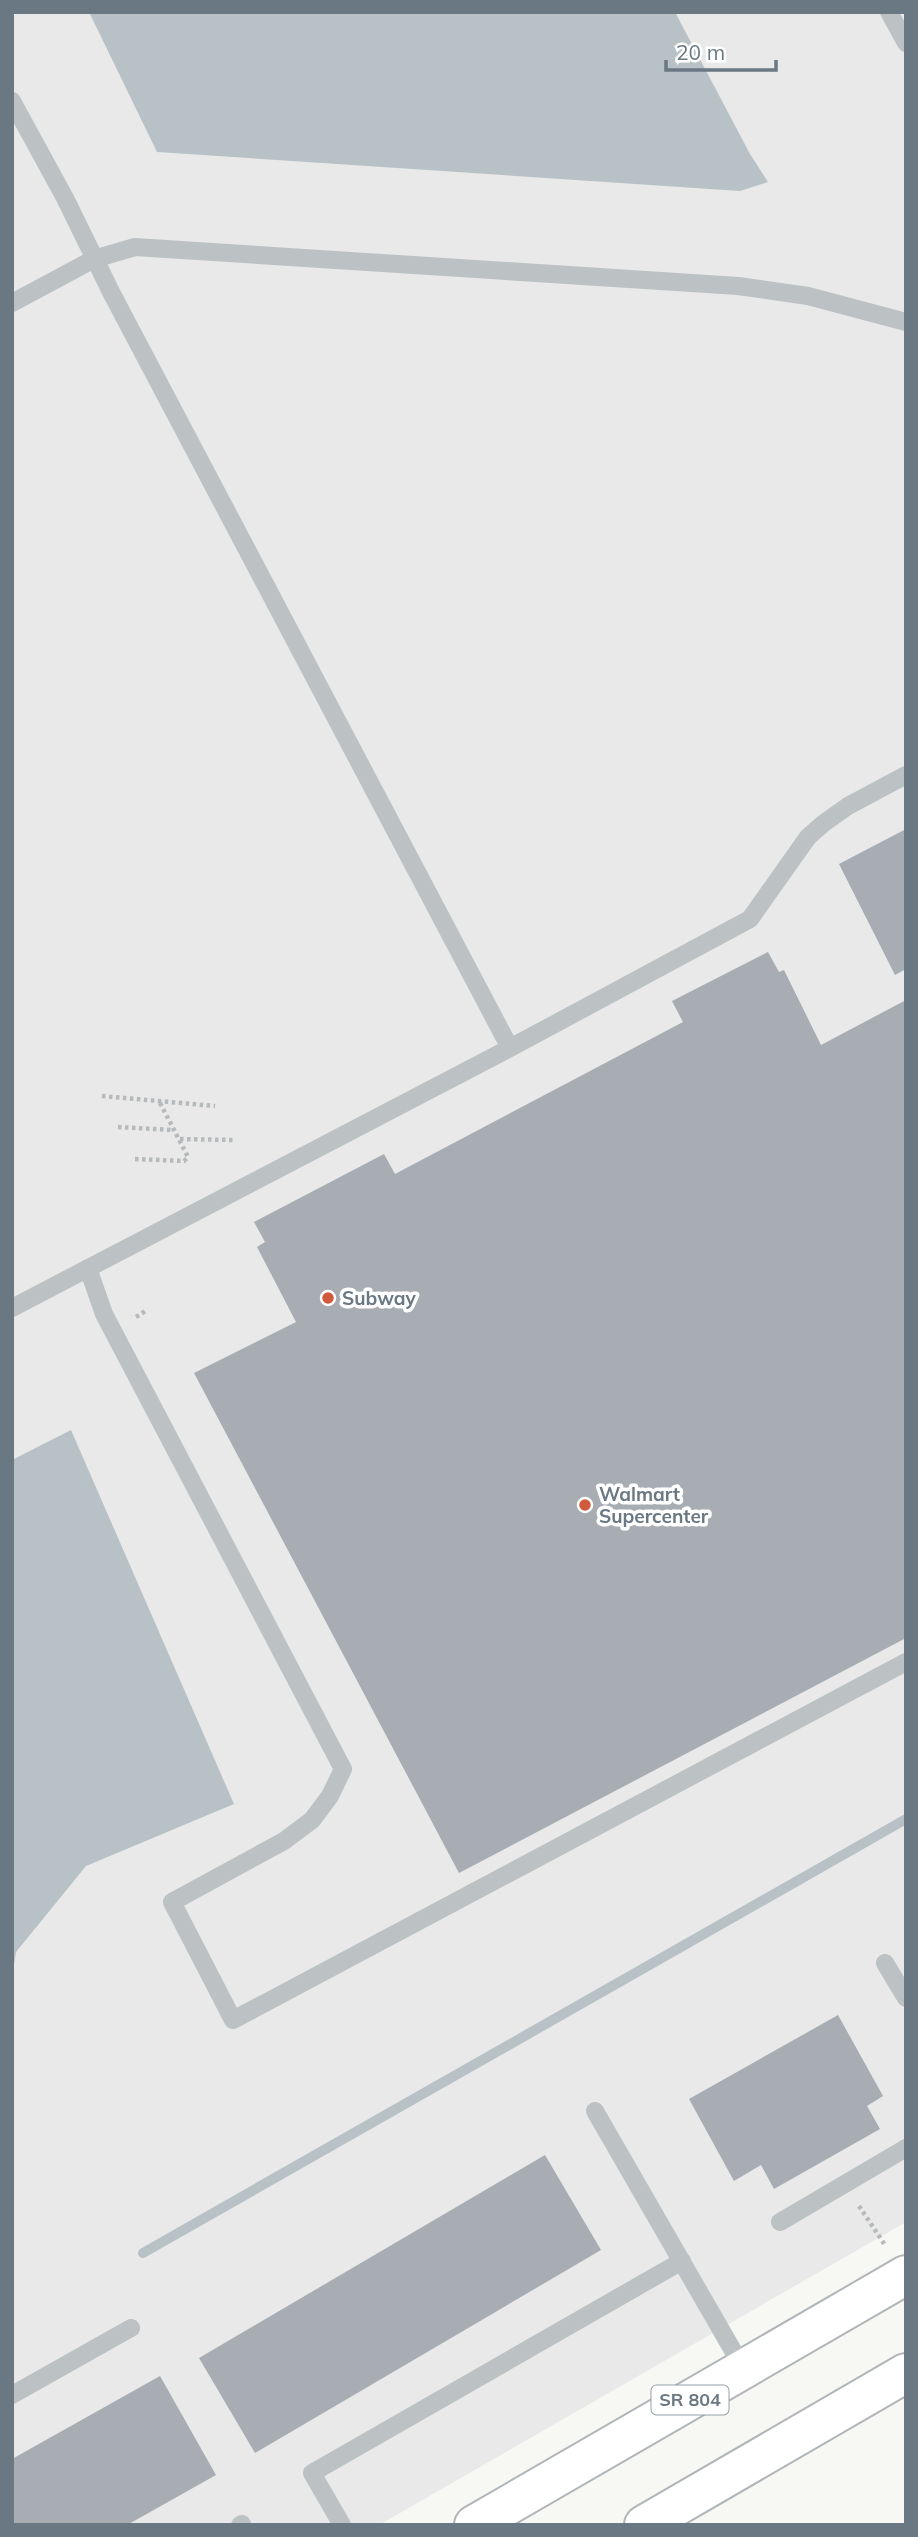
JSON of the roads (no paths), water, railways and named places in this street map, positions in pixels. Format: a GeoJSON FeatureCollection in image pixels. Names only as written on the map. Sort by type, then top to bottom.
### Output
{"type":"FeatureCollection","features":[{"type":"Feature","properties":{"kind":"main road","name":"SR 804"},"geometry":{"type":"LineString","coordinates":[[474,2525],[744,2368],[896,2260]]}},
{"type":"Feature","properties":{"kind":"main road"},"geometry":{"type":"LineString","coordinates":[[645,2525],[906,2374]]}},
{"type":"Feature","properties":{"kind":"lane"},"geometry":{"type":"LineString","coordinates":[[889,12],[906,43]]}},
{"type":"Feature","properties":{"kind":"lane"},"geometry":{"type":"LineString","coordinates":[[12,101],[510,1048]]}},
{"type":"Feature","properties":{"kind":"lane"},"geometry":{"type":"LineString","coordinates":[[12,303],[94,259],[135,247],[738,286],[808,296],[906,322]]}},
{"type":"Feature","properties":{"kind":"lane"},"geometry":{"type":"LineString","coordinates":[[12,1308],[510,1048],[750,919],[808,837],[848,806],[906,775]]}},
{"type":"Feature","properties":{"kind":"lane"},"geometry":{"type":"LineString","coordinates":[[88,1268],[104,1314],[343,1769],[330,1796],[312,1820],[284,1841],[172,1902],[233,2020],[906,1662]]}},
{"type":"Feature","properties":{"kind":"lane"},"geometry":{"type":"LineString","coordinates":[[886,1963],[906,1997]]}},
{"type":"Feature","properties":{"kind":"lane"},"geometry":{"type":"LineString","coordinates":[[595,2111],[744,2368]]}},
{"type":"Feature","properties":{"kind":"lane"},"geometry":{"type":"LineString","coordinates":[[780,2222],[906,2148]]}},
{"type":"Feature","properties":{"kind":"lane"},"geometry":{"type":"LineString","coordinates":[[342,2525],[312,2473],[682,2261]]}},
{"type":"Feature","properties":{"kind":"lane"},"geometry":{"type":"LineString","coordinates":[[12,2395],[131,2328]]}},
{"type":"Feature","properties":{"kind":"waterway"},"geometry":{"type":"LineString","coordinates":[[143,2253],[906,1819]]}},
{"type":"Feature","properties":{"kind":"place","name":"Subway"},"geometry":{"type":"Point","coordinates":[328,1298]}},
{"type":"Feature","properties":{"kind":"place","name":"Walmart Supercenter"},"geometry":{"type":"Point","coordinates":[585,1505]}}]}
